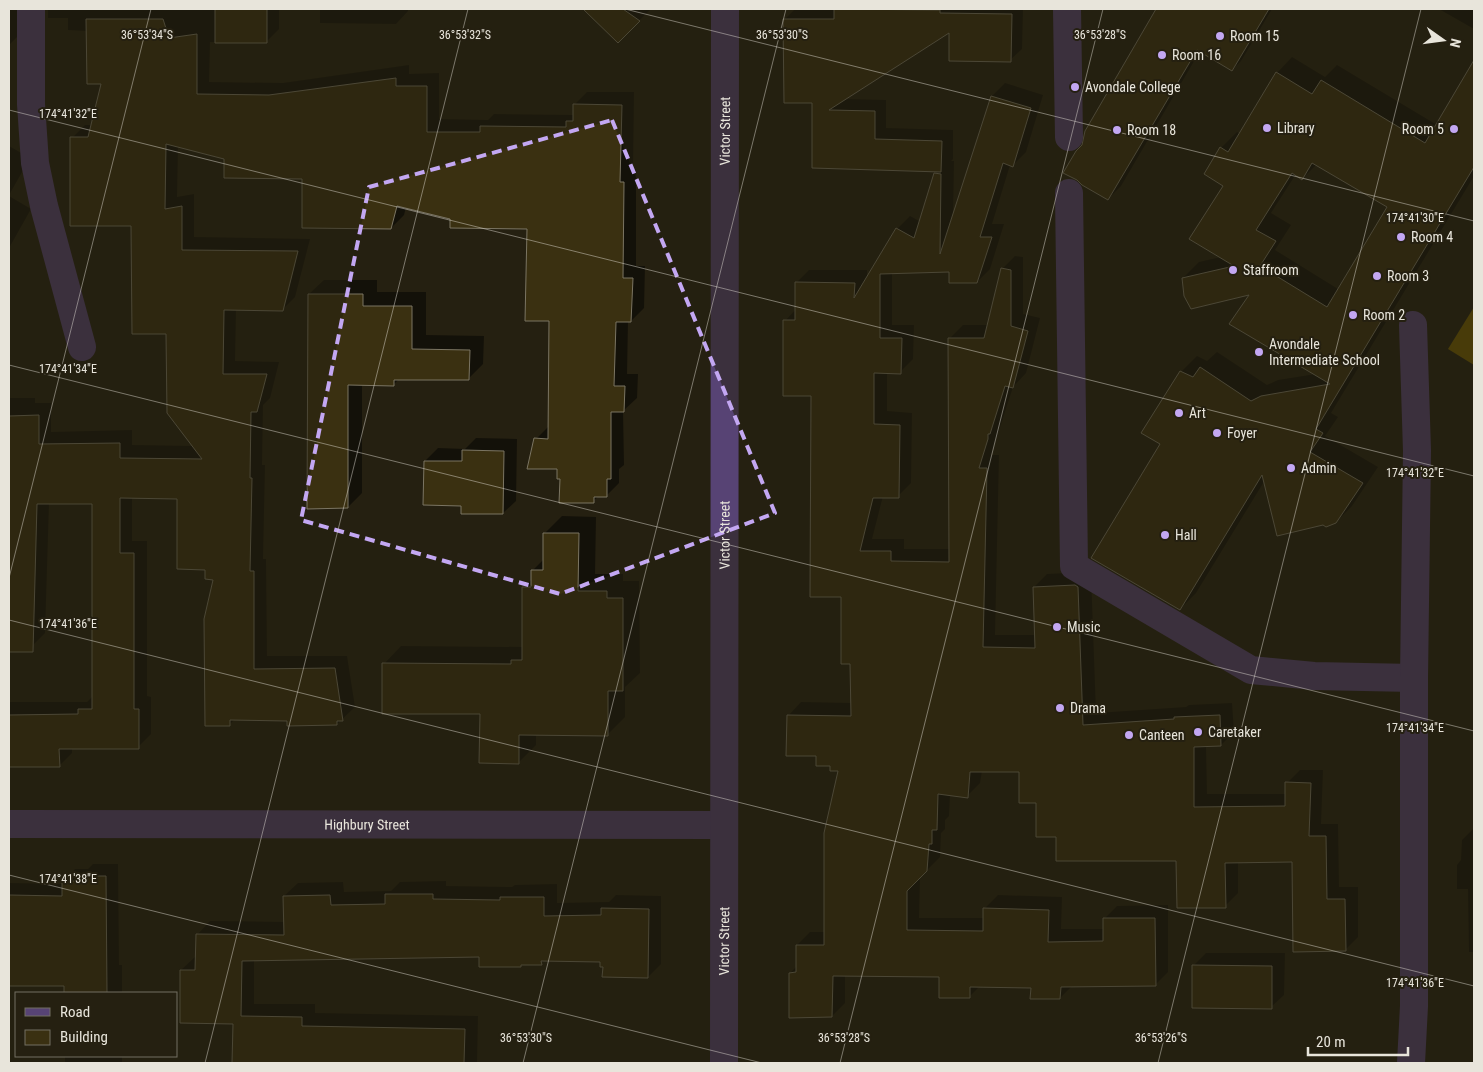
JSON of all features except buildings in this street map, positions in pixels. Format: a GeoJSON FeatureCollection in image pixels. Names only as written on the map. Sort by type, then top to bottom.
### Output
{"type":"FeatureCollection","features":[{"type":"Feature","properties":{"kind":"street"},"geometry":{"type":"LineString","coordinates":[[32,9],[31,104],[35,163],[44,206],[82,347]]}},
{"type":"Feature","properties":{"kind":"street","name":"Victor Street"},"geometry":{"type":"LineString","coordinates":[[724,1063],[725,9]]}},
{"type":"Feature","properties":{"kind":"street"},"geometry":{"type":"LineString","coordinates":[[1067,9],[1069,136]]}},
{"type":"Feature","properties":{"kind":"street"},"geometry":{"type":"LineString","coordinates":[[1069,193],[1074,566],[1251,670],[1314,676],[1414,678]]}},
{"type":"Feature","properties":{"kind":"street"},"geometry":{"type":"LineString","coordinates":[[1411,1063],[1414,1006],[1414,678],[1417,451],[1413,325]]}},
{"type":"Feature","properties":{"kind":"street","name":"Highbury Street"},"geometry":{"type":"LineString","coordinates":[[9,824],[724,825]]}},
{"type":"Feature","properties":{"kind":"highlighted area"},"geometry":{"type":"Polygon","coordinates":[[[612,120],[775,513],[560,594],[301,520],[369,187],[612,120]]]}},
{"type":"Feature","properties":{"kind":"shaded area"},"geometry":{"type":"Polygon","coordinates":[[[1474,307],[1474,365],[1448,349],[1474,307]]]}},
{"type":"Feature","properties":{"kind":"place","name":"Room 15"},"geometry":{"type":"Point","coordinates":[1220,36]}},
{"type":"Feature","properties":{"kind":"place","name":"Room 16"},"geometry":{"type":"Point","coordinates":[1162,55]}},
{"type":"Feature","properties":{"kind":"place","name":"Avondale College"},"geometry":{"type":"Point","coordinates":[1075,87]}},
{"type":"Feature","properties":{"kind":"place","name":"Library"},"geometry":{"type":"Point","coordinates":[1267,128]}},
{"type":"Feature","properties":{"kind":"place","name":"Room 5"},"geometry":{"type":"Point","coordinates":[1454,129]}},
{"type":"Feature","properties":{"kind":"place","name":"Room 18"},"geometry":{"type":"Point","coordinates":[1117,130]}},
{"type":"Feature","properties":{"kind":"place","name":"Room 4"},"geometry":{"type":"Point","coordinates":[1401,237]}},
{"type":"Feature","properties":{"kind":"place","name":"Staffroom"},"geometry":{"type":"Point","coordinates":[1233,270]}},
{"type":"Feature","properties":{"kind":"place","name":"Room 3"},"geometry":{"type":"Point","coordinates":[1377,276]}},
{"type":"Feature","properties":{"kind":"place","name":"Room 2"},"geometry":{"type":"Point","coordinates":[1353,315]}},
{"type":"Feature","properties":{"kind":"place","name":"Avondale Intermediate School"},"geometry":{"type":"Point","coordinates":[1259,352]}},
{"type":"Feature","properties":{"kind":"place","name":"Art"},"geometry":{"type":"Point","coordinates":[1179,413]}},
{"type":"Feature","properties":{"kind":"place","name":"Foyer"},"geometry":{"type":"Point","coordinates":[1217,433]}},
{"type":"Feature","properties":{"kind":"place","name":"Admin"},"geometry":{"type":"Point","coordinates":[1291,468]}},
{"type":"Feature","properties":{"kind":"place","name":"Hall"},"geometry":{"type":"Point","coordinates":[1165,535]}},
{"type":"Feature","properties":{"kind":"place","name":"Music"},"geometry":{"type":"Point","coordinates":[1057,627]}},
{"type":"Feature","properties":{"kind":"place","name":"Drama"},"geometry":{"type":"Point","coordinates":[1060,708]}},
{"type":"Feature","properties":{"kind":"place","name":"Caretaker"},"geometry":{"type":"Point","coordinates":[1198,732]}},
{"type":"Feature","properties":{"kind":"place","name":"Canteen"},"geometry":{"type":"Point","coordinates":[1129,735]}}]}
